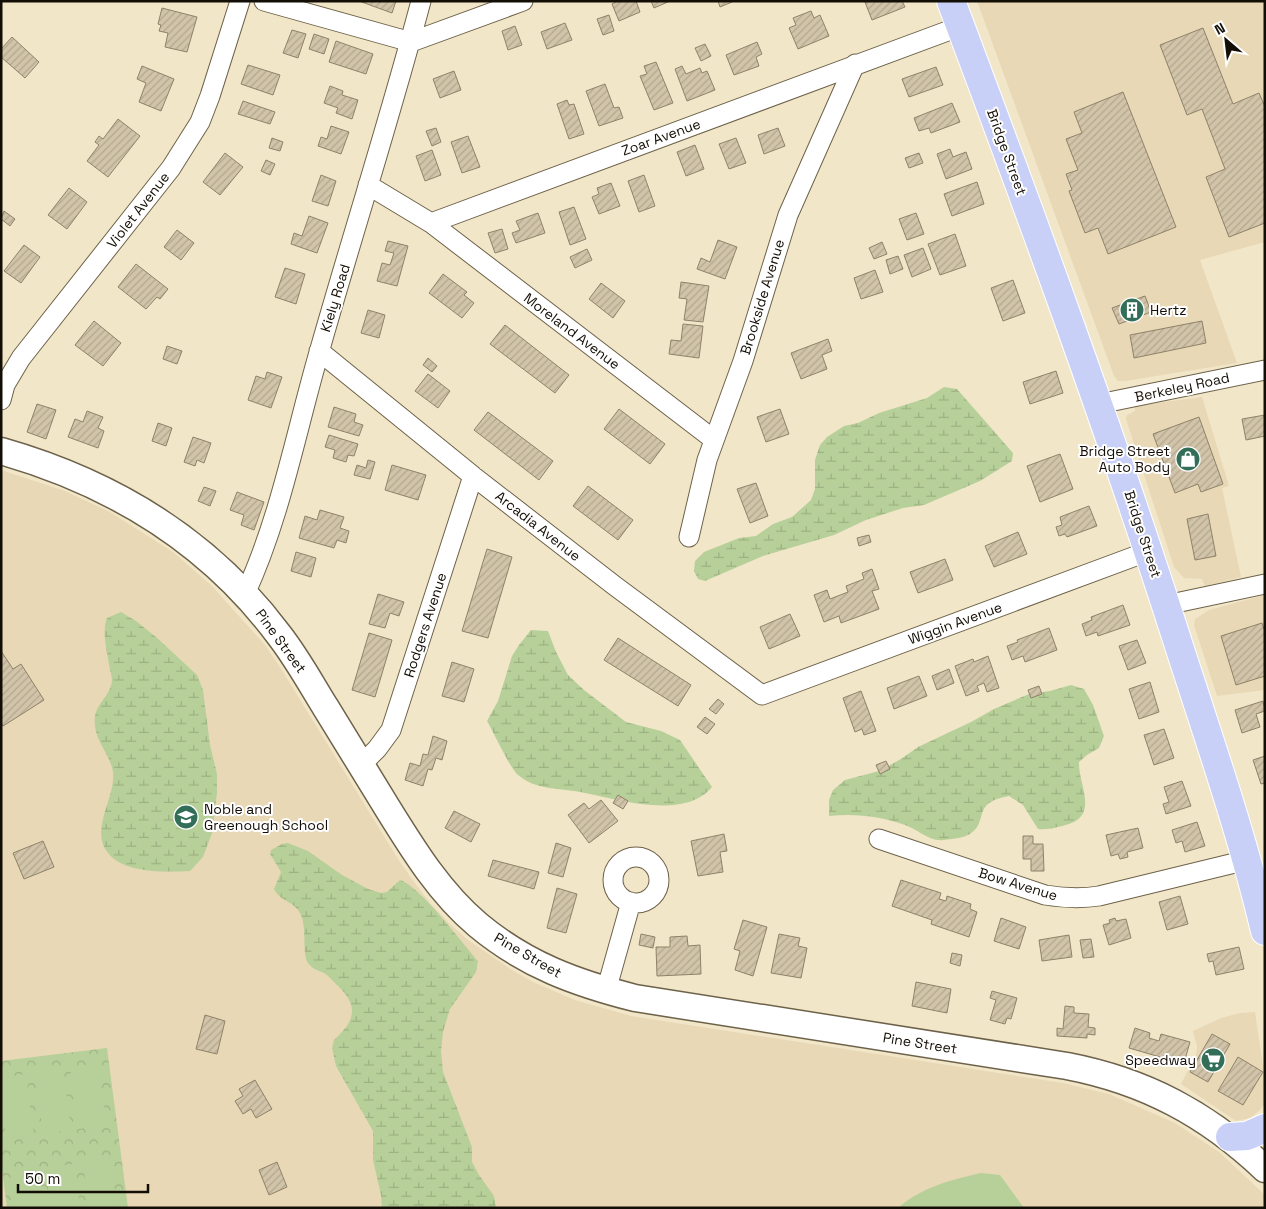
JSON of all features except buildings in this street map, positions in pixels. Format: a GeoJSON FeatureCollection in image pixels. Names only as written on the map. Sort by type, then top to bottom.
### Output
{"type":"FeatureCollection","features":[{"type":"Feature","properties":{"kind":"main road","name":"Bridge Street"},"geometry":{"type":"LineString","coordinates":[[956,14],[1099,404],[1149,551],[1247,860],[1265,931]]}},
{"type":"Feature","properties":{"kind":"main road"},"geometry":{"type":"LineString","coordinates":[[1230,1138],[1247,1136],[1265,1128]]}},
{"type":"Feature","properties":{"kind":"street","name":"Violet Avenue"},"geometry":{"type":"LineString","coordinates":[[1,400],[5,385],[21,358],[170,168],[200,122],[240,1]]}},
{"type":"Feature","properties":{"kind":"street"},"geometry":{"type":"LineString","coordinates":[[264,1],[410,42],[523,1]]}},
{"type":"Feature","properties":{"kind":"street","name":"Kiely Road"},"geometry":{"type":"LineString","coordinates":[[244,594],[258,566],[276,514],[319,351],[421,1]]}},
{"type":"Feature","properties":{"kind":"street","name":"Zoar Avenue"},"geometry":{"type":"LineString","coordinates":[[431,222],[855,64],[956,14]]}},
{"type":"Feature","properties":{"kind":"street","name":"Brookside Avenue"},"geometry":{"type":"LineString","coordinates":[[689,537],[713,439],[743,361],[788,215],[855,64]]}},
{"type":"Feature","properties":{"kind":"street"},"geometry":{"type":"LineString","coordinates":[[368,185],[431,222]]}},
{"type":"Feature","properties":{"kind":"street","name":"Moreland Avenue"},"geometry":{"type":"LineString","coordinates":[[431,222],[713,439]]}},
{"type":"Feature","properties":{"kind":"street","name":"Arcadia Avenue"},"geometry":{"type":"LineString","coordinates":[[319,351],[614,586],[762,695]]}},
{"type":"Feature","properties":{"kind":"street","name":"Berkeley Road"},"geometry":{"type":"LineString","coordinates":[[1099,404],[1265,370]]}},
{"type":"Feature","properties":{"kind":"street","name":"Pine Street"},"geometry":{"type":"LineString","coordinates":[[1,451],[72,475],[140,509],[204,554],[244,594],[295,657],[418,857],[445,892],[462,911],[500,941],[541,966],[581,983],[643,1000],[1092,1071],[1115,1077],[1183,1107],[1206,1120],[1265,1169]]}},
{"type":"Feature","properties":{"kind":"street","name":"Rodgers Avenue"},"geometry":{"type":"LineString","coordinates":[[361,765],[377,749],[391,730],[474,476]]}},
{"type":"Feature","properties":{"kind":"street","name":"Wiggin Avenue"},"geometry":{"type":"LineString","coordinates":[[762,695],[1149,551]]}},
{"type":"Feature","properties":{"kind":"street"},"geometry":{"type":"LineString","coordinates":[[1166,605],[1265,584]]}},
{"type":"Feature","properties":{"kind":"street","name":"Bow Avenue"},"geometry":{"type":"LineString","coordinates":[[879,839],[1045,895],[1064,899],[1099,896],[1247,860]]}},
{"type":"Feature","properties":{"kind":"street"},"geometry":{"type":"LineString","coordinates":[[606,991],[631,902]]}},
{"type":"Feature","properties":{"kind":"shaded area"},"geometry":{"type":"Polygon","coordinates":[[[977,1],[1265,1],[1265,242],[1200,260],[1237,363],[1125,381],[1118,381],[1114,376],[977,1]]]}},
{"type":"Feature","properties":{"kind":"shaded area"},"geometry":{"type":"Polygon","coordinates":[[[1202,397],[1229,486],[1222,488],[1241,577],[1205,586],[1202,579],[1184,578],[1174,567],[1126,419],[1127,415],[1135,411],[1135,406],[1202,397]]]}},
{"type":"Feature","properties":{"kind":"shaded area","name":"Noble and Greenough School"},"geometry":{"type":"Polygon","coordinates":[[[1,470],[65,491],[110,512],[173,552],[212,586],[265,645],[398,859],[431,904],[468,940],[512,970],[533,982],[575,1000],[631,1016],[1063,1083],[1109,1094],[1175,1123],[1219,1152],[1265,1195],[1265,1208],[1,1208],[1,470]]]}},
{"type":"Feature","properties":{"kind":"shaded area"},"geometry":{"type":"Polygon","coordinates":[[[1265,595],[1265,690],[1217,696],[1194,625],[1195,619],[1209,610],[1265,595]]]}},
{"type":"Feature","properties":{"kind":"shaded area"},"geometry":{"type":"Polygon","coordinates":[[[1255,1012],[1265,1080],[1265,1103],[1250,1118],[1236,1121],[1181,1084],[1196,1055],[1197,1046],[1193,1031],[1221,1018],[1240,1013],[1255,1012]]]}},
{"type":"Feature","properties":{"kind":"green space"},"geometry":{"type":"Polygon","coordinates":[[[944,387],[957,389],[1013,453],[1012,461],[980,481],[924,505],[903,508],[866,520],[834,535],[763,556],[705,581],[698,579],[694,571],[695,561],[704,552],[739,538],[756,536],[773,524],[792,517],[811,500],[815,489],[815,460],[820,445],[827,437],[844,426],[858,423],[879,413],[927,398],[944,387]]]}},
{"type":"Feature","properties":{"kind":"green space"},"geometry":{"type":"Polygon","coordinates":[[[121,612],[156,637],[197,675],[203,690],[210,745],[217,774],[217,793],[212,833],[203,857],[190,871],[146,870],[124,865],[108,853],[103,844],[102,824],[111,792],[113,772],[96,732],[95,719],[98,707],[108,693],[112,681],[105,624],[107,618],[121,612]]]}},
{"type":"Feature","properties":{"kind":"green space"},"geometry":{"type":"Polygon","coordinates":[[[531,630],[548,631],[568,675],[584,690],[626,722],[661,731],[680,740],[712,787],[700,797],[685,803],[649,805],[548,788],[525,780],[518,775],[487,721],[498,701],[512,656],[531,630]]]}},
{"type":"Feature","properties":{"kind":"green space"},"geometry":{"type":"Polygon","coordinates":[[[1071,685],[1084,689],[1093,705],[1104,736],[1099,748],[1079,762],[1085,806],[1083,813],[1078,819],[1069,824],[1038,829],[1023,805],[1009,796],[989,803],[982,813],[976,829],[970,834],[944,840],[934,839],[910,827],[887,819],[858,815],[829,816],[829,800],[833,790],[845,780],[879,771],[918,747],[994,709],[1029,694],[1071,685]]]}},
{"type":"Feature","properties":{"kind":"green space"},"geometry":{"type":"Polygon","coordinates":[[[288,843],[308,851],[342,875],[368,889],[381,893],[387,892],[400,880],[408,884],[452,929],[478,961],[476,972],[450,1009],[443,1032],[441,1051],[443,1072],[472,1147],[472,1162],[494,1196],[496,1208],[382,1208],[373,1160],[373,1131],[336,1066],[332,1048],[334,1040],[350,1021],[352,1008],[345,994],[330,977],[308,963],[305,954],[304,927],[301,915],[295,906],[280,896],[274,889],[281,872],[270,854],[271,850],[288,843]]]}},
{"type":"Feature","properties":{"kind":"green space"},"geometry":{"type":"Polygon","coordinates":[[[107,1048],[128,1208],[7,1208],[1,1161],[1,1061],[107,1048]]]}},
{"type":"Feature","properties":{"kind":"green space"},"geometry":{"type":"Polygon","coordinates":[[[98,1064],[107,1125],[78,1129],[70,1067],[98,1064]]]}},
{"type":"Feature","properties":{"kind":"green space"},"geometry":{"type":"Polygon","coordinates":[[[63,1069],[71,1130],[43,1134],[35,1073],[63,1069]]]}},
{"type":"Feature","properties":{"kind":"green space"},"geometry":{"type":"Polygon","coordinates":[[[26,1074],[34,1136],[6,1139],[1,1103],[1,1077],[26,1074]]]}},
{"type":"Feature","properties":{"kind":"green space"},"geometry":{"type":"Polygon","coordinates":[[[111,1159],[117,1208],[89,1208],[83,1163],[111,1159]]]}},
{"type":"Feature","properties":{"kind":"green space"},"geometry":{"type":"Polygon","coordinates":[[[74,1164],[80,1208],[51,1208],[46,1167],[74,1164]]]}},
{"type":"Feature","properties":{"kind":"green space"},"geometry":{"type":"Polygon","coordinates":[[[39,1169],[44,1208],[15,1208],[10,1172],[39,1169]]]}},
{"type":"Feature","properties":{"kind":"green space"},"geometry":{"type":"Polygon","coordinates":[[[981,1173],[1000,1175],[1024,1208],[898,1208],[927,1190],[981,1173]]]}},
{"type":"Feature","properties":{"kind":"place","name":"Hertz"},"geometry":{"type":"Point","coordinates":[1132,310]}},
{"type":"Feature","properties":{"kind":"place","name":"Bridge Street Auto Body"},"geometry":{"type":"Point","coordinates":[1188,459]}},
{"type":"Feature","properties":{"kind":"place","name":"Noble and Greenough School"},"geometry":{"type":"Point","coordinates":[186,817]}},
{"type":"Feature","properties":{"kind":"place","name":"Speedway"},"geometry":{"type":"Point","coordinates":[1213,1060]}}]}
